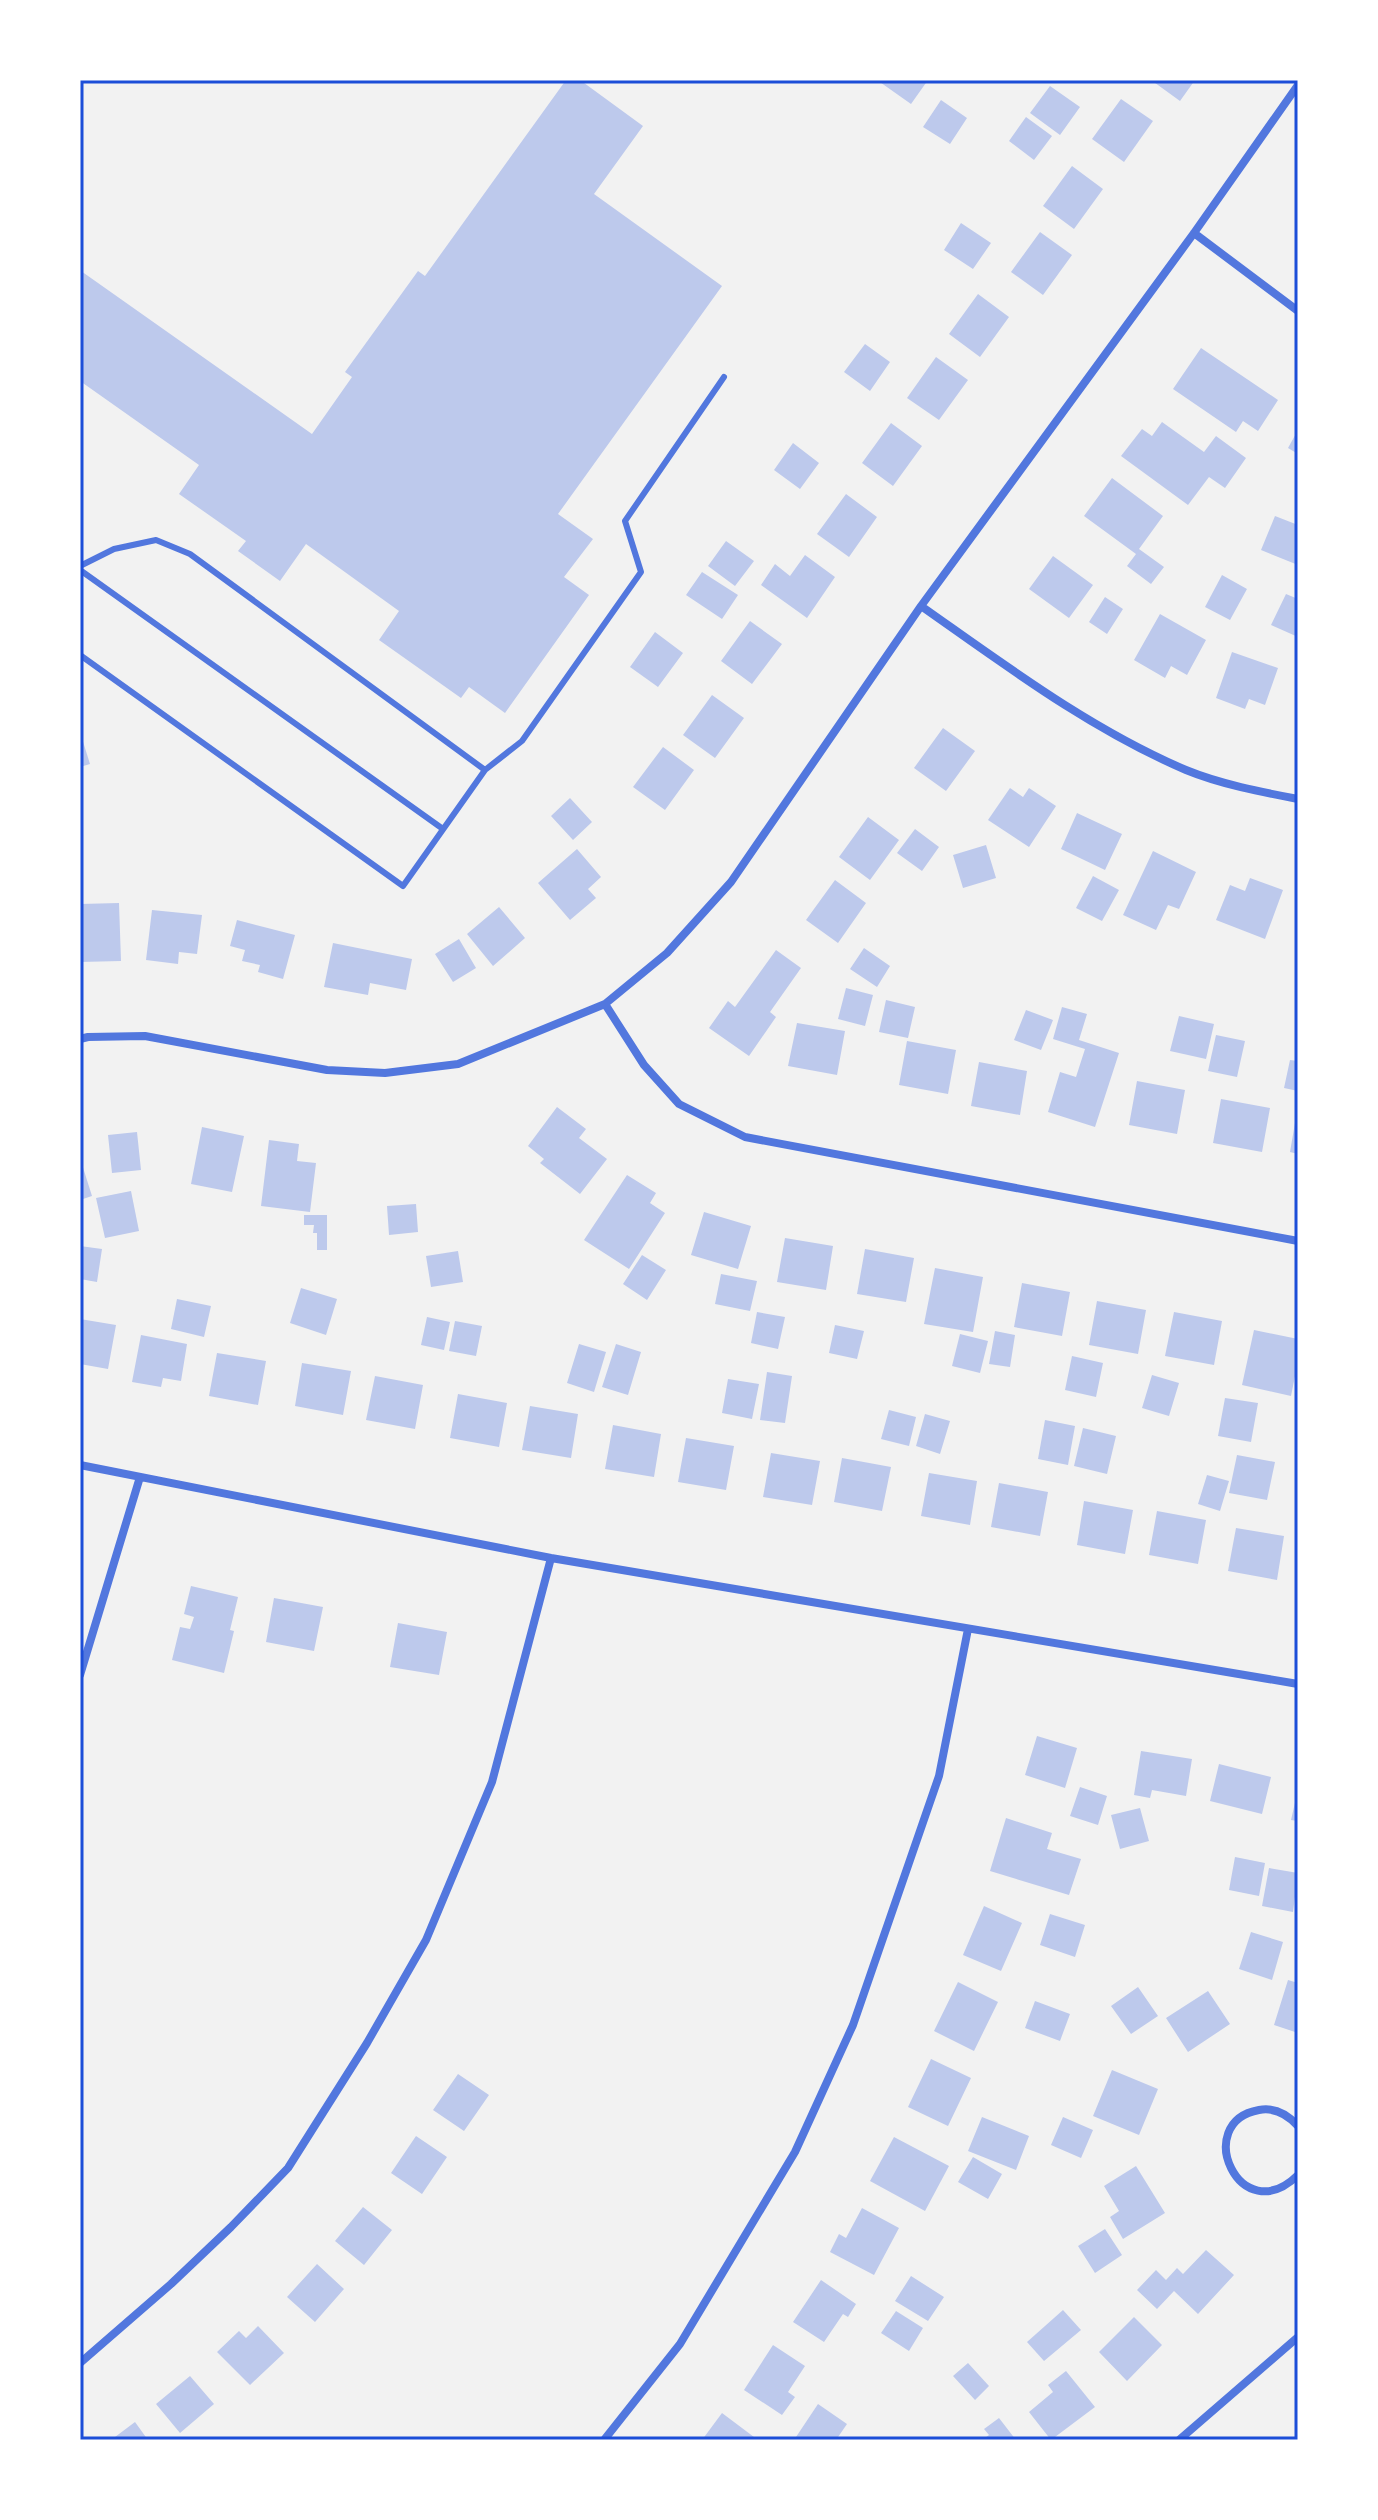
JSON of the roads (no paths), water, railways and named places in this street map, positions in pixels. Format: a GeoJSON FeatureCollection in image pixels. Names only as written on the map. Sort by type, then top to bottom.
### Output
{"type":"FeatureCollection","features":[{"type":"Feature","properties":{"kind":"street"},"geometry":{"type":"LineString","coordinates":[[80,1039],[145,1036],[327,1070],[385,1073],[458,1064],[605,1004],[667,953],[731,882],[921,606],[1194,233],[1298,85]]}},
{"type":"Feature","properties":{"kind":"street"},"geometry":{"type":"LineString","coordinates":[[1194,233],[1298,311]]}},
{"type":"Feature","properties":{"kind":"street"},"geometry":{"type":"LineString","coordinates":[[921,606],[1037,686],[1152,754],[1188,771],[1298,799]]}},
{"type":"Feature","properties":{"kind":"street"},"geometry":{"type":"LineString","coordinates":[[605,1004],[644,1065],[679,1104],[745,1137],[1298,1241]]}},
{"type":"Feature","properties":{"kind":"street"},"geometry":{"type":"LineString","coordinates":[[80,1465],[551,1558],[1298,1684]]}},
{"type":"Feature","properties":{"kind":"street"},"geometry":{"type":"LineString","coordinates":[[80,1675],[140,1477]]}},
{"type":"Feature","properties":{"kind":"street"},"geometry":{"type":"LineString","coordinates":[[80,2363],[181,2274],[288,2168],[367,2043],[426,1940],[492,1782],[551,1558]]}},
{"type":"Feature","properties":{"kind":"street"},"geometry":{"type":"LineString","coordinates":[[604,2440],[680,2344],[795,2152],[834,2067],[858,2011],[939,1776],[968,1629]]}},
{"type":"Feature","properties":{"kind":"street"},"geometry":{"type":"LineString","coordinates":[[1298,2126],[1286,2115],[1274,2110],[1260,2110],[1236,2122],[1225,2146],[1231,2171],[1240,2182],[1251,2188],[1264,2191],[1277,2189],[1298,2175]]}},
{"type":"Feature","properties":{"kind":"street"},"geometry":{"type":"LineString","coordinates":[[1179,2440],[1298,2337]]}},
{"type":"Feature","properties":{"kind":"lane"},"geometry":{"type":"LineString","coordinates":[[80,655],[403,886],[485,770],[522,741],[641,572],[625,521],[724,377]]}},
{"type":"Feature","properties":{"kind":"lane"},"geometry":{"type":"LineString","coordinates":[[443,829],[80,568],[114,549],[156,540],[190,554],[485,770]]}}]}
